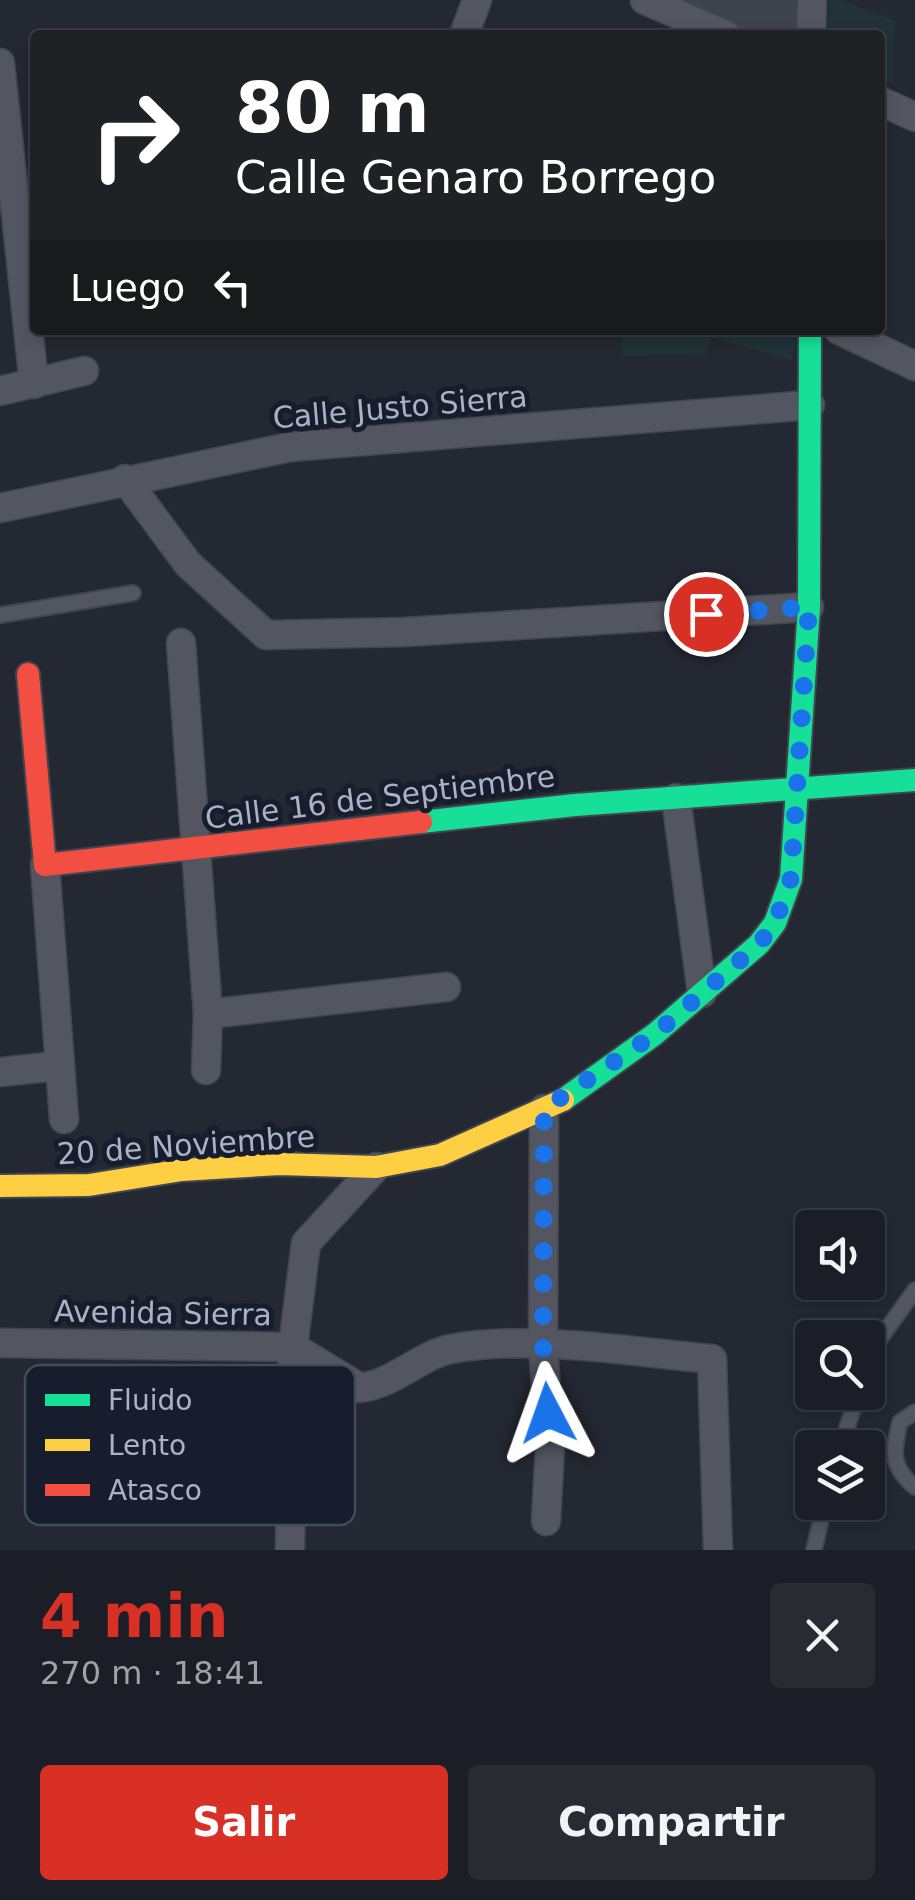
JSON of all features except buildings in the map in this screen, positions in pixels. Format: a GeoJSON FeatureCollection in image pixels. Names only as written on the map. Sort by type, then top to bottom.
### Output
{"type":"FeatureCollection","features":[{"type":"Feature","properties":{"kind":"street"},"geometry":{"type":"LineString","coordinates":[[466,30],[477,0]]}},
{"type":"Feature","properties":{"kind":"street"},"geometry":{"type":"LineString","coordinates":[[645,0],[714,30]]}},
{"type":"Feature","properties":{"kind":"street"},"geometry":{"type":"LineString","coordinates":[[812,0],[812,30]]}},
{"type":"Feature","properties":{"kind":"street"},"geometry":{"type":"LineString","coordinates":[[0,62],[34,384]]}},
{"type":"Feature","properties":{"kind":"street"},"geometry":{"type":"LineString","coordinates":[[885,104],[915,116]]}},
{"type":"Feature","properties":{"kind":"street","name":"20 de Noviembre"},"geometry":{"type":"LineString","coordinates":[[0,1186],[89,1185],[182,1170],[280,1164],[376,1167],[440,1156],[544,1109],[655,1034],[759,944],[775,923],[791,878],[809,607],[810,335]]}},
{"type":"Feature","properties":{"kind":"street"},"geometry":{"type":"LineString","coordinates":[[849,335],[915,366]]}},
{"type":"Feature","properties":{"kind":"street"},"geometry":{"type":"LineString","coordinates":[[0,391],[84,372]]}},
{"type":"Feature","properties":{"kind":"street","name":"Calle Justo Sierra"},"geometry":{"type":"LineString","coordinates":[[0,508],[290,447],[810,405]]}},
{"type":"Feature","properties":{"kind":"street"},"geometry":{"type":"LineString","coordinates":[[125,479],[188,564],[266,636],[404,632],[809,607]]}},
{"type":"Feature","properties":{"kind":"street"},"geometry":{"type":"LineString","coordinates":[[181,644],[208,1014],[206,1070]]}},
{"type":"Feature","properties":{"kind":"street"},"geometry":{"type":"LineString","coordinates":[[28,674],[64,1119]]}},
{"type":"Feature","properties":{"kind":"street","name":"Calle 16 de Septiembre"},"geometry":{"type":"LineString","coordinates":[[44,865],[575,805],[915,780]]}},
{"type":"Feature","properties":{"kind":"street"},"geometry":{"type":"LineString","coordinates":[[676,798],[702,994]]}},
{"type":"Feature","properties":{"kind":"street"},"geometry":{"type":"LineString","coordinates":[[208,1014],[446,987]]}},
{"type":"Feature","properties":{"kind":"street"},"geometry":{"type":"LineString","coordinates":[[0,1072],[57,1066]]}},
{"type":"Feature","properties":{"kind":"street"},"geometry":{"type":"LineString","coordinates":[[544,1109],[543,1345],[550,1447],[546,1521]]}},
{"type":"Feature","properties":{"kind":"street"},"geometry":{"type":"LineString","coordinates":[[293,1365],[306,1243],[376,1167]]}},
{"type":"Feature","properties":{"kind":"street","name":"Avenida Sierra"},"geometry":{"type":"LineString","coordinates":[[0,1343],[293,1347],[322,1365]]}},
{"type":"Feature","properties":{"kind":"street","name":"Avenida Sierra"},"geometry":{"type":"LineString","coordinates":[[355,1385],[381,1386],[448,1349],[543,1345],[712,1359],[718,1550]]}},
{"type":"Feature","properties":{"kind":"street"},"geometry":{"type":"LineString","coordinates":[[290,1525],[290,1550]]}},
{"type":"Feature","properties":{"kind":"lane"},"geometry":{"type":"LineString","coordinates":[[0,615],[134,594]]}},
{"type":"Feature","properties":{"kind":"lane"},"geometry":{"type":"LineString","coordinates":[[885,1332],[915,1290]]}},
{"type":"Feature","properties":{"kind":"lane"},"geometry":{"type":"LineString","coordinates":[[915,1412],[900,1422],[892,1458],[899,1473],[915,1488]]}},
{"type":"Feature","properties":{"kind":"lane"},"geometry":{"type":"LineString","coordinates":[[814,1550],[821,1520]]}},
{"type":"Feature","properties":{"kind":"shaded area"},"geometry":{"type":"Polygon","coordinates":[[[829,0],[842,0],[895,21],[893,84],[885,80],[885,30],[827,30],[829,0]]]}},
{"type":"Feature","properties":{"kind":"shaded area"},"geometry":{"type":"Polygon","coordinates":[[[622,335],[796,335],[792,360],[711,338],[705,355],[623,356],[622,335]]]}},
{"type":"Feature","properties":{"kind":"traffic: fast"},"geometry":{"type":"LineString","coordinates":[[563,1100],[655,1034],[759,944],[775,923],[791,879],[809,607],[810,335]]}},
{"type":"Feature","properties":{"kind":"traffic: fast"},"geometry":{"type":"LineString","coordinates":[[421,822],[575,805],[915,780]]}},
{"type":"Feature","properties":{"kind":"traffic: slow"},"geometry":{"type":"LineString","coordinates":[[0,1186],[89,1185],[182,1170],[280,1164],[376,1167],[440,1155],[563,1100]]}},
{"type":"Feature","properties":{"kind":"traffic: jam"},"geometry":{"type":"LineString","coordinates":[[28,674],[45,865],[421,822]]}},
{"type":"Feature","properties":{"kind":"route"},"geometry":{"type":"LineString","coordinates":[[548,1413],[543,1345],[544,1109],[655,1034],[759,944],[775,923],[791,878],[809,607],[706,614]]}}]}
